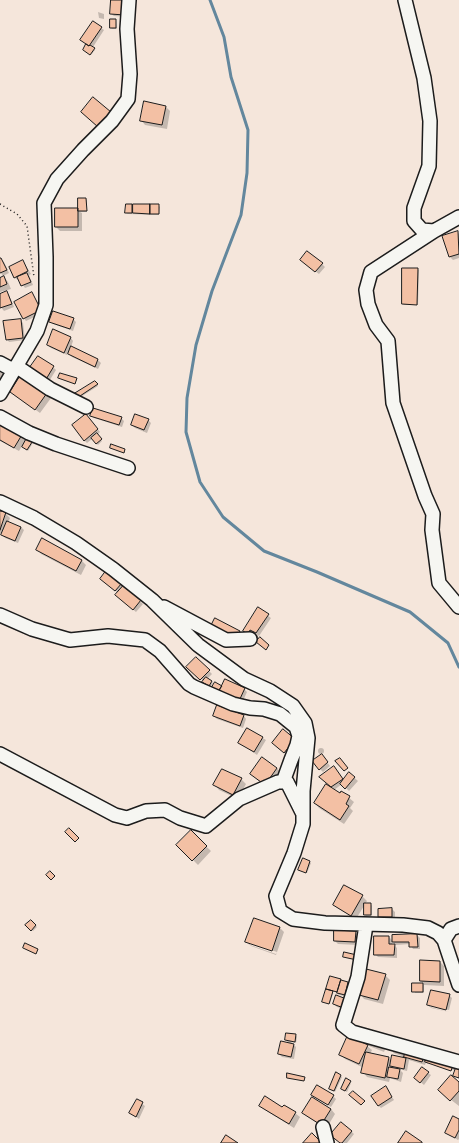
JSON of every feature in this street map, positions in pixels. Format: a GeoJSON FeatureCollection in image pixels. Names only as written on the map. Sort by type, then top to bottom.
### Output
{"type":"FeatureCollection","features":[{"type":"Feature","properties":{"kind":"street"},"geometry":{"type":"LineString","coordinates":[[0,394],[37,331],[46,305],[44,203],[57,179],[83,150],[112,122],[128,99],[130,74],[127,29],[129,0]]}},
{"type":"Feature","properties":{"kind":"street"},"geometry":{"type":"LineString","coordinates":[[405,0],[424,78],[430,120],[429,166],[414,208],[414,221],[422,230],[434,231]]}},
{"type":"Feature","properties":{"kind":"street"},"geometry":{"type":"LineString","coordinates":[[459,217],[434,231],[371,272],[366,290],[368,304],[376,325],[388,341],[393,403],[425,496],[433,514],[432,530],[439,583],[459,607]]}},
{"type":"Feature","properties":{"kind":"street"},"geometry":{"type":"LineString","coordinates":[[0,363],[14,368],[50,390],[86,407]]}},
{"type":"Feature","properties":{"kind":"street"},"geometry":{"type":"LineString","coordinates":[[0,417],[29,433],[56,444],[128,468]]}},
{"type":"Feature","properties":{"kind":"street"},"geometry":{"type":"LineString","coordinates":[[0,502],[34,518],[76,543],[113,568],[152,600],[198,645],[244,679],[270,691],[293,706],[304,723],[308,738],[303,791],[303,824],[294,853],[276,896],[280,911],[293,919],[325,923],[403,925],[428,928],[438,933],[444,940],[459,985]]}},
{"type":"Feature","properties":{"kind":"street"},"geometry":{"type":"LineString","coordinates":[[152,600],[226,640],[250,639]]}},
{"type":"Feature","properties":{"kind":"street"},"geometry":{"type":"LineString","coordinates":[[0,615],[32,629],[70,640],[108,636],[145,640],[160,650],[185,678],[188,684],[234,704],[250,708],[264,709],[280,714],[296,727],[299,736],[283,782]]}},
{"type":"Feature","properties":{"kind":"street"},"geometry":{"type":"LineString","coordinates":[[0,754],[94,805],[114,815],[127,818],[146,811],[165,810],[180,818],[206,826],[239,799],[278,782],[287,782],[303,814]]}},
{"type":"Feature","properties":{"kind":"street"},"geometry":{"type":"LineString","coordinates":[[366,925],[358,977],[343,1025],[352,1032],[459,1062]]}},
{"type":"Feature","properties":{"kind":"street"},"geometry":{"type":"LineString","coordinates":[[444,940],[451,929],[459,926]]}},
{"type":"Feature","properties":{"kind":"street"},"geometry":{"type":"LineString","coordinates":[[323,1127],[327,1143]]}},
{"type":"Feature","properties":{"kind":"path"},"geometry":{"type":"LineString","coordinates":[[0,204],[17,214],[27,226],[34,279]]}},
{"type":"Feature","properties":{"kind":"building"},"geometry":{"type":"Polygon","coordinates":[[[111,0],[126,0],[125,15],[110,14],[111,0]]]}},
{"type":"Feature","properties":{"kind":"building"},"geometry":{"type":"Polygon","coordinates":[[[110,19],[116,19],[116,28],[110,28],[110,19]]]}},
{"type":"Feature","properties":{"kind":"building"},"geometry":{"type":"Polygon","coordinates":[[[93,21],[102,27],[89,46],[80,40],[93,21]]]}},
{"type":"Feature","properties":{"kind":"building"},"geometry":{"type":"Polygon","coordinates":[[[86,44],[95,48],[90,55],[83,50],[86,44]]]}},
{"type":"Feature","properties":{"kind":"building"},"geometry":{"type":"Polygon","coordinates":[[[93,97],[111,112],[98,127],[81,112],[93,97]]]}},
{"type":"Feature","properties":{"kind":"building"},"geometry":{"type":"Polygon","coordinates":[[[144,101],[166,106],[162,125],[140,121],[144,101]]]}},
{"type":"Feature","properties":{"kind":"building"},"geometry":{"type":"Polygon","coordinates":[[[78,198],[86,198],[87,211],[78,211],[78,198]]]}},
{"type":"Feature","properties":{"kind":"building"},"geometry":{"type":"Polygon","coordinates":[[[126,204],[132,204],[132,213],[125,213],[126,204]]]}},
{"type":"Feature","properties":{"kind":"building"},"geometry":{"type":"Polygon","coordinates":[[[133,204],[150,204],[150,214],[133,213],[133,204]]]}},
{"type":"Feature","properties":{"kind":"building"},"geometry":{"type":"Polygon","coordinates":[[[150,204],[159,204],[159,214],[150,214],[150,204]]]}},
{"type":"Feature","properties":{"kind":"building"},"geometry":{"type":"Polygon","coordinates":[[[55,208],[78,208],[78,227],[55,227],[55,208]]]}},
{"type":"Feature","properties":{"kind":"building"},"geometry":{"type":"Polygon","coordinates":[[[458,231],[459,254],[449,257],[442,236],[458,231]]]}},
{"type":"Feature","properties":{"kind":"building"},"geometry":{"type":"Polygon","coordinates":[[[307,251],[323,263],[315,272],[300,260],[307,251]]]}},
{"type":"Feature","properties":{"kind":"building"},"geometry":{"type":"Polygon","coordinates":[[[0,258],[7,270],[0,273],[0,258]]]}},
{"type":"Feature","properties":{"kind":"building"},"geometry":{"type":"Polygon","coordinates":[[[23,260],[28,271],[14,278],[9,267],[23,260]]]}},
{"type":"Feature","properties":{"kind":"building"},"geometry":{"type":"Polygon","coordinates":[[[402,268],[418,268],[417,305],[402,304],[402,268]]]}},
{"type":"Feature","properties":{"kind":"building"},"geometry":{"type":"Polygon","coordinates":[[[27,273],[31,282],[21,286],[17,277],[27,273]]]}},
{"type":"Feature","properties":{"kind":"building"},"geometry":{"type":"Polygon","coordinates":[[[4,276],[7,284],[0,287],[0,278],[4,276]]]}},
{"type":"Feature","properties":{"kind":"building"},"geometry":{"type":"Polygon","coordinates":[[[7,291],[12,304],[0,308],[0,294],[7,291]]]}},
{"type":"Feature","properties":{"kind":"building"},"geometry":{"type":"Polygon","coordinates":[[[32,292],[41,310],[23,319],[14,302],[32,292]]]}},
{"type":"Feature","properties":{"kind":"building"},"geometry":{"type":"Polygon","coordinates":[[[53,311],[74,318],[70,329],[49,322],[53,311]]]}},
{"type":"Feature","properties":{"kind":"building"},"geometry":{"type":"Polygon","coordinates":[[[21,319],[23,338],[6,340],[3,321],[21,319]]]}},
{"type":"Feature","properties":{"kind":"building"},"geometry":{"type":"Polygon","coordinates":[[[53,329],[71,337],[64,353],[47,345],[53,329]]]}},
{"type":"Feature","properties":{"kind":"building"},"geometry":{"type":"Polygon","coordinates":[[[71,346],[98,359],[95,367],[68,354],[71,346]]]}},
{"type":"Feature","properties":{"kind":"building"},"geometry":{"type":"Polygon","coordinates":[[[38,356],[54,366],[45,381],[28,370],[38,356]]]}},
{"type":"Feature","properties":{"kind":"building"},"geometry":{"type":"Polygon","coordinates":[[[60,373],[77,378],[75,384],[58,378],[60,373]]]}},
{"type":"Feature","properties":{"kind":"building"},"geometry":{"type":"Polygon","coordinates":[[[21,375],[47,393],[35,410],[10,392],[21,375]]]}},
{"type":"Feature","properties":{"kind":"building"},"geometry":{"type":"Polygon","coordinates":[[[95,381],[98,384],[77,398],[74,394],[95,381]]]}},
{"type":"Feature","properties":{"kind":"building"},"geometry":{"type":"Polygon","coordinates":[[[93,408],[122,417],[119,425],[90,416],[93,408]]]}},
{"type":"Feature","properties":{"kind":"building"},"geometry":{"type":"Polygon","coordinates":[[[86,414],[98,429],[84,441],[72,425],[86,414]]]}},
{"type":"Feature","properties":{"kind":"building"},"geometry":{"type":"Polygon","coordinates":[[[135,414],[149,419],[144,430],[131,425],[135,414]]]}},
{"type":"Feature","properties":{"kind":"building"},"geometry":{"type":"Polygon","coordinates":[[[0,424],[23,433],[14,448],[0,440],[0,424]]]}},
{"type":"Feature","properties":{"kind":"building"},"geometry":{"type":"Polygon","coordinates":[[[97,433],[102,439],[96,444],[91,438],[97,433]]]}},
{"type":"Feature","properties":{"kind":"building"},"geometry":{"type":"Polygon","coordinates":[[[28,436],[34,439],[27,450],[22,447],[28,436]]]}},
{"type":"Feature","properties":{"kind":"building"},"geometry":{"type":"Polygon","coordinates":[[[111,444],[125,449],[124,453],[110,448],[111,444]]]}},
{"type":"Feature","properties":{"kind":"building"},"geometry":{"type":"Polygon","coordinates":[[[0,511],[6,512],[0,530],[0,511]]]}},
{"type":"Feature","properties":{"kind":"building"},"geometry":{"type":"Polygon","coordinates":[[[7,521],[21,527],[15,541],[1,535],[7,521]]]}},
{"type":"Feature","properties":{"kind":"building"},"geometry":{"type":"Polygon","coordinates":[[[42,538],[82,560],[76,571],[36,550],[42,538]]]}},
{"type":"Feature","properties":{"kind":"building"},"geometry":{"type":"Polygon","coordinates":[[[106,571],[122,583],[115,591],[100,579],[106,571]]]}},
{"type":"Feature","properties":{"kind":"building"},"geometry":{"type":"Polygon","coordinates":[[[124,585],[141,600],[133,610],[115,595],[124,585]]]}},
{"type":"Feature","properties":{"kind":"building"},"geometry":{"type":"Polygon","coordinates":[[[258,607],[269,614],[256,633],[250,630],[248,634],[243,631],[258,607]]]}},
{"type":"Feature","properties":{"kind":"building"},"geometry":{"type":"Polygon","coordinates":[[[215,618],[240,631],[236,638],[211,626],[215,618]]]}},
{"type":"Feature","properties":{"kind":"building"},"geometry":{"type":"Polygon","coordinates":[[[260,637],[269,645],[266,650],[256,642],[260,637]]]}},
{"type":"Feature","properties":{"kind":"building"},"geometry":{"type":"Polygon","coordinates":[[[196,657],[210,670],[200,680],[186,667],[196,657]]]}},
{"type":"Feature","properties":{"kind":"building"},"geometry":{"type":"Polygon","coordinates":[[[206,677],[212,681],[209,686],[202,682],[206,677]]]}},
{"type":"Feature","properties":{"kind":"building"},"geometry":{"type":"Polygon","coordinates":[[[225,679],[245,688],[239,701],[219,692],[225,679]]]}},
{"type":"Feature","properties":{"kind":"building"},"geometry":{"type":"Polygon","coordinates":[[[215,682],[222,686],[218,691],[212,687],[215,682]]]}},
{"type":"Feature","properties":{"kind":"building"},"geometry":{"type":"Polygon","coordinates":[[[217,705],[244,715],[240,726],[213,716],[217,705]]]}},
{"type":"Feature","properties":{"kind":"building"},"geometry":{"type":"Polygon","coordinates":[[[247,728],[263,737],[254,752],[238,743],[247,728]]]}},
{"type":"Feature","properties":{"kind":"building"},"geometry":{"type":"Polygon","coordinates":[[[283,729],[295,739],[284,753],[272,743],[283,729]]]}},
{"type":"Feature","properties":{"kind":"building"},"geometry":{"type":"Polygon","coordinates":[[[322,754],[328,762],[319,770],[312,761],[322,754]]]}},
{"type":"Feature","properties":{"kind":"building"},"geometry":{"type":"Polygon","coordinates":[[[262,757],[277,768],[265,785],[250,774],[262,757]]]}},
{"type":"Feature","properties":{"kind":"building"},"geometry":{"type":"Polygon","coordinates":[[[340,758],[348,768],[344,771],[335,761],[340,758]]]}},
{"type":"Feature","properties":{"kind":"building"},"geometry":{"type":"Polygon","coordinates":[[[334,766],[343,779],[331,787],[319,777],[334,766]]]}},
{"type":"Feature","properties":{"kind":"building"},"geometry":{"type":"Polygon","coordinates":[[[222,769],[242,778],[233,795],[213,785],[222,769]]]}},
{"type":"Feature","properties":{"kind":"building"},"geometry":{"type":"Polygon","coordinates":[[[349,772],[355,777],[345,789],[340,784],[349,772]]]}},
{"type":"Feature","properties":{"kind":"building"},"geometry":{"type":"Polygon","coordinates":[[[326,784],[340,793],[341,791],[350,796],[346,804],[349,806],[340,820],[314,803],[326,784]]]}},
{"type":"Feature","properties":{"kind":"building"},"geometry":{"type":"Polygon","coordinates":[[[69,828],[79,838],[75,842],[65,832],[69,828]]]}},
{"type":"Feature","properties":{"kind":"building"},"geometry":{"type":"Polygon","coordinates":[[[191,830],[207,846],[192,861],[176,845],[191,830]]]}},
{"type":"Feature","properties":{"kind":"building"},"geometry":{"type":"Polygon","coordinates":[[[303,858],[310,861],[306,873],[298,870],[303,858]]]}},
{"type":"Feature","properties":{"kind":"building"},"geometry":{"type":"Polygon","coordinates":[[[50,871],[55,876],[51,880],[46,875],[50,871]]]}},
{"type":"Feature","properties":{"kind":"building"},"geometry":{"type":"Polygon","coordinates":[[[344,885],[363,895],[351,916],[333,905],[344,885]]]}},
{"type":"Feature","properties":{"kind":"building"},"geometry":{"type":"Polygon","coordinates":[[[364,903],[371,903],[371,915],[364,915],[364,903]]]}},
{"type":"Feature","properties":{"kind":"building"},"geometry":{"type":"Polygon","coordinates":[[[392,908],[392,917],[378,917],[378,909],[392,908]]]}},
{"type":"Feature","properties":{"kind":"building"},"geometry":{"type":"Polygon","coordinates":[[[254,918],[280,927],[272,951],[245,942],[254,918]]]}},
{"type":"Feature","properties":{"kind":"building"},"geometry":{"type":"Polygon","coordinates":[[[31,920],[36,925],[31,931],[25,925],[31,920]]]}},
{"type":"Feature","properties":{"kind":"building"},"geometry":{"type":"Polygon","coordinates":[[[334,930],[356,931],[355,942],[334,941],[334,930]]]}},
{"type":"Feature","properties":{"kind":"building"},"geometry":{"type":"Polygon","coordinates":[[[417,934],[418,947],[409,947],[409,942],[392,942],[392,935],[417,934]]]}},
{"type":"Feature","properties":{"kind":"building"},"geometry":{"type":"Polygon","coordinates":[[[374,936],[389,936],[389,944],[395,944],[394,955],[374,955],[374,936]]]}},
{"type":"Feature","properties":{"kind":"building"},"geometry":{"type":"Polygon","coordinates":[[[25,943],[38,949],[36,954],[23,948],[25,943]]]}},
{"type":"Feature","properties":{"kind":"building"},"geometry":{"type":"Polygon","coordinates":[[[344,952],[357,955],[357,960],[343,957],[344,952]]]}},
{"type":"Feature","properties":{"kind":"building"},"geometry":{"type":"Polygon","coordinates":[[[420,960],[440,961],[440,982],[420,981],[420,960]]]}},
{"type":"Feature","properties":{"kind":"building"},"geometry":{"type":"Polygon","coordinates":[[[366,969],[386,974],[378,1000],[359,995],[366,969]]]}},
{"type":"Feature","properties":{"kind":"building"},"geometry":{"type":"Polygon","coordinates":[[[330,976],[341,979],[337,992],[326,989],[330,976]]]}},
{"type":"Feature","properties":{"kind":"building"},"geometry":{"type":"Polygon","coordinates":[[[341,980],[348,982],[345,995],[337,993],[341,980]]]}},
{"type":"Feature","properties":{"kind":"building"},"geometry":{"type":"Polygon","coordinates":[[[412,983],[423,983],[423,992],[412,992],[412,983]]]}},
{"type":"Feature","properties":{"kind":"building"},"geometry":{"type":"Polygon","coordinates":[[[326,989],[333,991],[329,1004],[322,1002],[326,989]]]}},
{"type":"Feature","properties":{"kind":"building"},"geometry":{"type":"Polygon","coordinates":[[[431,990],[450,994],[446,1010],[427,1005],[431,990]]]}},
{"type":"Feature","properties":{"kind":"building"},"geometry":{"type":"Polygon","coordinates":[[[336,995],[349,1000],[346,1009],[333,1004],[336,995]]]}},
{"type":"Feature","properties":{"kind":"building"},"geometry":{"type":"Polygon","coordinates":[[[286,1033],[296,1034],[295,1042],[285,1040],[286,1033]]]}},
{"type":"Feature","properties":{"kind":"building"},"geometry":{"type":"Polygon","coordinates":[[[348,1035],[368,1045],[359,1064],[339,1055],[348,1035]]]}},
{"type":"Feature","properties":{"kind":"building"},"geometry":{"type":"Polygon","coordinates":[[[281,1041],[294,1044],[291,1057],[278,1054],[281,1041]]]}},
{"type":"Feature","properties":{"kind":"building"},"geometry":{"type":"Polygon","coordinates":[[[406,1050],[424,1056],[422,1062],[404,1057],[406,1050]]]}},
{"type":"Feature","properties":{"kind":"building"},"geometry":{"type":"Polygon","coordinates":[[[366,1052],[389,1057],[385,1078],[361,1073],[366,1052]]]}},
{"type":"Feature","properties":{"kind":"building"},"geometry":{"type":"Polygon","coordinates":[[[428,1054],[454,1062],[451,1071],[425,1062],[428,1054]]]}},
{"type":"Feature","properties":{"kind":"building"},"geometry":{"type":"Polygon","coordinates":[[[392,1055],[406,1058],[404,1069],[390,1066],[392,1055]]]}},
{"type":"Feature","properties":{"kind":"building"},"geometry":{"type":"Polygon","coordinates":[[[457,1065],[459,1066],[459,1078],[453,1076],[457,1065]]]}},
{"type":"Feature","properties":{"kind":"building"},"geometry":{"type":"Polygon","coordinates":[[[389,1067],[400,1069],[398,1079],[387,1077],[389,1067]]]}},
{"type":"Feature","properties":{"kind":"building"},"geometry":{"type":"Polygon","coordinates":[[[422,1067],[429,1072],[420,1083],[414,1078],[422,1067]]]}},
{"type":"Feature","properties":{"kind":"building"},"geometry":{"type":"Polygon","coordinates":[[[336,1072],[341,1075],[334,1091],[329,1089],[336,1072]]]}},
{"type":"Feature","properties":{"kind":"building"},"geometry":{"type":"Polygon","coordinates":[[[287,1073],[305,1077],[304,1081],[287,1078],[287,1073]]]}},
{"type":"Feature","properties":{"kind":"building"},"geometry":{"type":"Polygon","coordinates":[[[451,1075],[459,1082],[459,1091],[450,1101],[438,1090],[451,1075]]]}},
{"type":"Feature","properties":{"kind":"building"},"geometry":{"type":"Polygon","coordinates":[[[346,1078],[351,1081],[345,1091],[341,1089],[346,1078]]]}},
{"type":"Feature","properties":{"kind":"building"},"geometry":{"type":"Polygon","coordinates":[[[317,1085],[334,1095],[328,1105],[311,1095],[317,1085]]]}},
{"type":"Feature","properties":{"kind":"building"},"geometry":{"type":"Polygon","coordinates":[[[386,1086],[392,1097],[378,1106],[371,1096],[386,1086]]]}},
{"type":"Feature","properties":{"kind":"building"},"geometry":{"type":"Polygon","coordinates":[[[353,1091],[365,1101],[361,1105],[349,1095],[353,1091]]]}},
{"type":"Feature","properties":{"kind":"building"},"geometry":{"type":"Polygon","coordinates":[[[265,1096],[282,1107],[284,1105],[296,1112],[289,1124],[259,1106],[265,1096]]]}},
{"type":"Feature","properties":{"kind":"building"},"geometry":{"type":"Polygon","coordinates":[[[312,1097],[331,1109],[321,1125],[302,1113],[312,1097]]]}},
{"type":"Feature","properties":{"kind":"building"},"geometry":{"type":"Polygon","coordinates":[[[137,1099],[143,1102],[136,1117],[129,1113],[137,1099]]]}},
{"type":"Feature","properties":{"kind":"building"},"geometry":{"type":"Polygon","coordinates":[[[453,1116],[459,1119],[459,1130],[455,1138],[445,1133],[453,1116]]]}},
{"type":"Feature","properties":{"kind":"building"},"geometry":{"type":"Polygon","coordinates":[[[341,1122],[352,1131],[342,1143],[340,1143],[330,1135],[341,1122]]]}},
{"type":"Feature","properties":{"kind":"building"},"geometry":{"type":"Polygon","coordinates":[[[406,1131],[422,1142],[422,1143],[398,1143],[406,1131]]]}},
{"type":"Feature","properties":{"kind":"building"},"geometry":{"type":"Polygon","coordinates":[[[312,1133],[322,1143],[303,1143],[312,1133]]]}},
{"type":"Feature","properties":{"kind":"building"},"geometry":{"type":"Polygon","coordinates":[[[226,1135],[238,1143],[221,1143],[226,1135]]]}},
{"type":"Feature","properties":{"kind":"waterway"},"geometry":{"type":"LineString","coordinates":[[210,0],[224,37],[231,77],[248,130],[247,173],[241,215],[212,291],[196,345],[187,398],[186,432],[200,482],[223,517],[264,551],[410,612],[448,643],[459,667]]}}]}
